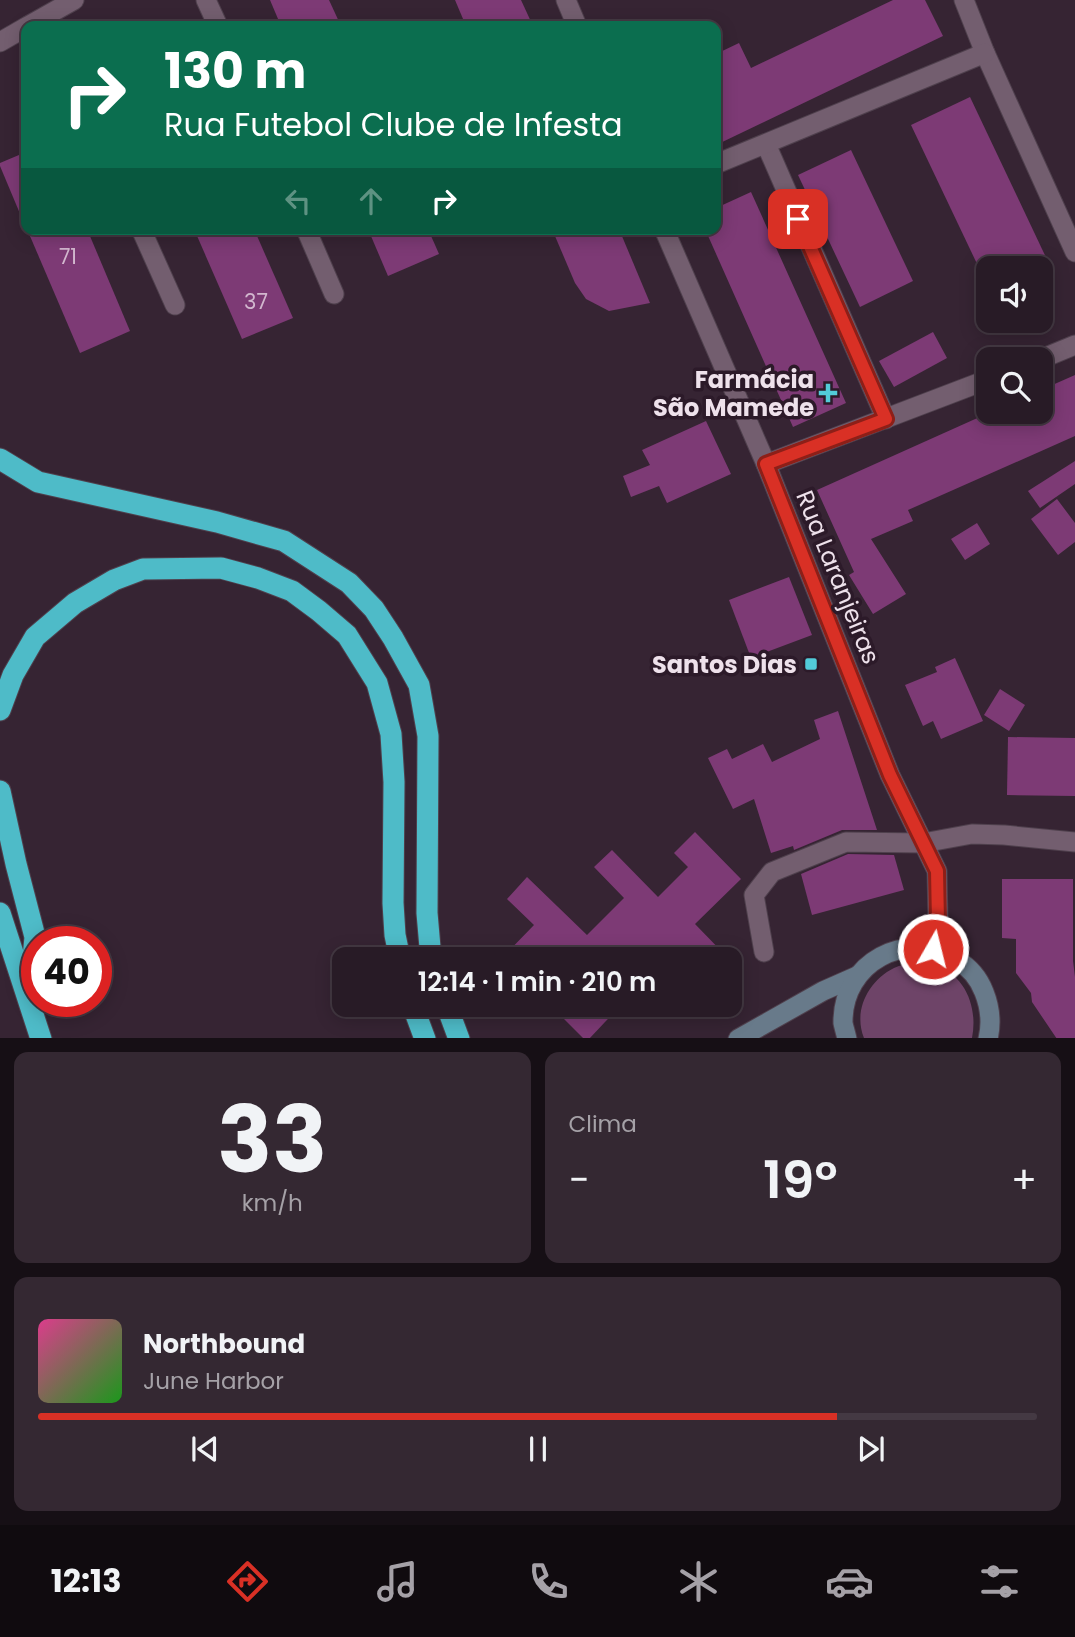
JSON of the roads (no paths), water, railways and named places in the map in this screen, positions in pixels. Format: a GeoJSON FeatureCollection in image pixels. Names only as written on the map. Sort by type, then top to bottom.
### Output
{"type":"FeatureCollection","features":[{"type":"Feature","properties":{"kind":"highway"},"geometry":{"type":"LineString","coordinates":[[0,459],[38,482],[217,522],[284,541],[349,583],[374,609],[419,685],[428,736],[427,913],[430,947]]}},
{"type":"Feature","properties":{"kind":"highway"},"geometry":{"type":"LineString","coordinates":[[0,710],[12,675],[35,637],[75,603],[114,580],[143,569],[220,568],[292,591],[347,635],[377,682],[391,734],[394,782],[393,903],[398,947]]}},
{"type":"Feature","properties":{"kind":"highway"},"geometry":{"type":"LineString","coordinates":[[0,791],[32,926]]}},
{"type":"Feature","properties":{"kind":"highway"},"geometry":{"type":"LineString","coordinates":[[0,913],[21,976]]}},
{"type":"Feature","properties":{"kind":"highway"},"geometry":{"type":"LineString","coordinates":[[34,1017],[41,1038]]}},
{"type":"Feature","properties":{"kind":"highway"},"geometry":{"type":"LineString","coordinates":[[417,1017],[425,1038]]}},
{"type":"Feature","properties":{"kind":"highway"},"geometry":{"type":"LineString","coordinates":[[451,1017],[459,1038]]}},
{"type":"Feature","properties":{"kind":"main road"},"geometry":{"type":"LineString","coordinates":[[846,1038],[843,1023],[846,998],[858,976],[876,959],[898,949],[922,947],[945,952],[965,965],[980,983],[989,1005],[988,1038]]}},
{"type":"Feature","properties":{"kind":"main road"},"geometry":{"type":"LineString","coordinates":[[737,1038],[823,991],[858,976]]}},
{"type":"Feature","properties":{"kind":"street"},"geometry":{"type":"LineString","coordinates":[[37,21],[74,0]]}},
{"type":"Feature","properties":{"kind":"street"},"geometry":{"type":"LineString","coordinates":[[206,0],[216,21]]}},
{"type":"Feature","properties":{"kind":"street"},"geometry":{"type":"LineString","coordinates":[[566,0],[575,21]]}},
{"type":"Feature","properties":{"kind":"street"},"geometry":{"type":"LineString","coordinates":[[964,0],[985,53],[1075,252]]}},
{"type":"Feature","properties":{"kind":"street"},"geometry":{"type":"LineString","coordinates":[[0,42],[21,30]]}},
{"type":"Feature","properties":{"kind":"street"},"geometry":{"type":"LineString","coordinates":[[721,162],[985,53]]}},
{"type":"Feature","properties":{"kind":"street"},"geometry":{"type":"LineString","coordinates":[[766,144],[886,419]]}},
{"type":"Feature","properties":{"kind":"street"},"geometry":{"type":"LineString","coordinates":[[147,235],[175,305]]}},
{"type":"Feature","properties":{"kind":"street"},"geometry":{"type":"LineString","coordinates":[[309,235],[334,294]]}},
{"type":"Feature","properties":{"kind":"street","name":"Rua Laranjeiras"},"geometry":{"type":"LineString","coordinates":[[667,235],[766,464],[890,775],[937,871],[938,922],[933,949]]}},
{"type":"Feature","properties":{"kind":"street"},"geometry":{"type":"LineString","coordinates":[[1053,354],[1075,345]]}},
{"type":"Feature","properties":{"kind":"street"},"geometry":{"type":"LineString","coordinates":[[766,464],[976,384]]}},
{"type":"Feature","properties":{"kind":"street"},"geometry":{"type":"LineString","coordinates":[[764,952],[754,895],[772,872],[846,842],[923,843],[972,834],[1075,842]]}},
{"type":"Feature","properties":{"kind":"place","name":"Farmácia São Mamede"},"geometry":{"type":"Point","coordinates":[828,393]}},
{"type":"Feature","properties":{"kind":"place","name":"Santos Dias"},"geometry":{"type":"Point","coordinates":[811,664]}}]}
